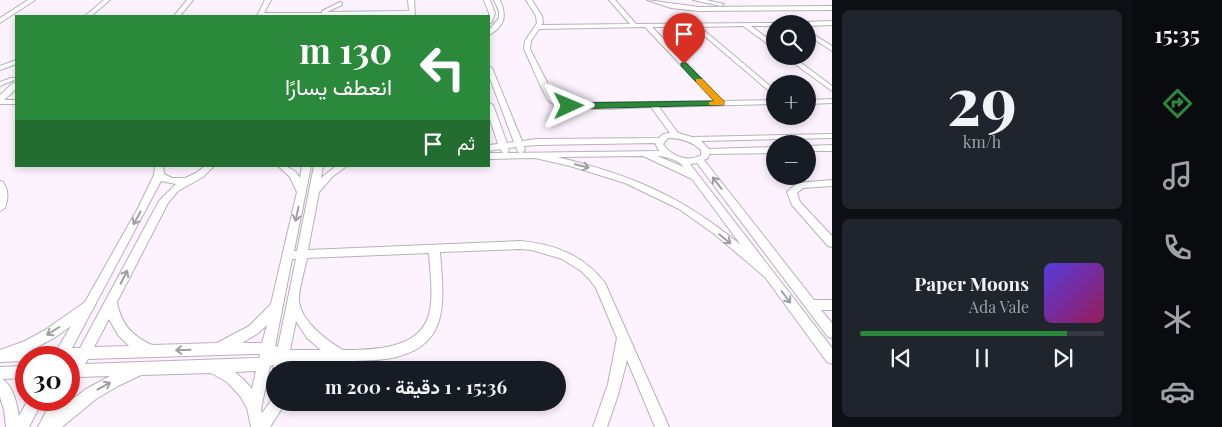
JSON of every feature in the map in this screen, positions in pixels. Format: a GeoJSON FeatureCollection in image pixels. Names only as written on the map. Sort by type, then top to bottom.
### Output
{"type":"FeatureCollection","features":[{"type":"Feature","properties":{"kind":"street"},"geometry":{"type":"LineString","coordinates":[[0,21],[31,0]]}},
{"type":"Feature","properties":{"kind":"street"},"geometry":{"type":"LineString","coordinates":[[89,15],[107,0]]}},
{"type":"Feature","properties":{"kind":"street"},"geometry":{"type":"LineString","coordinates":[[97,15],[115,0]]}},
{"type":"Feature","properties":{"kind":"street"},"geometry":{"type":"LineString","coordinates":[[178,15],[190,0]]}},
{"type":"Feature","properties":{"kind":"street"},"geometry":{"type":"LineString","coordinates":[[260,15],[268,0]]}},
{"type":"Feature","properties":{"kind":"street"},"geometry":{"type":"LineString","coordinates":[[311,15],[412,15],[410,0]]}},
{"type":"Feature","properties":{"kind":"street"},"geometry":{"type":"LineString","coordinates":[[487,0],[492,12],[490,19]]}},
{"type":"Feature","properties":{"kind":"street"},"geometry":{"type":"LineString","coordinates":[[490,32],[503,15],[497,0]]}},
{"type":"Feature","properties":{"kind":"street"},"geometry":{"type":"LineString","coordinates":[[529,0],[539,16],[539,27],[528,41],[526,49],[552,100],[569,106],[766,102]]}},
{"type":"Feature","properties":{"kind":"street"},"geometry":{"type":"LineString","coordinates":[[612,0],[635,26]]}},
{"type":"Feature","properties":{"kind":"street"},"geometry":{"type":"LineString","coordinates":[[650,0],[690,9],[831,6]]}},
{"type":"Feature","properties":{"kind":"street"},"geometry":{"type":"LineString","coordinates":[[696,0],[740,5],[823,4],[831,6]]}},
{"type":"Feature","properties":{"kind":"street"},"geometry":{"type":"LineString","coordinates":[[311,15],[326,12],[344,4],[367,14]]}},
{"type":"Feature","properties":{"kind":"street"},"geometry":{"type":"LineString","coordinates":[[344,4],[346,15]]}},
{"type":"Feature","properties":{"kind":"street"},"geometry":{"type":"LineString","coordinates":[[338,15],[344,4]]}},
{"type":"Feature","properties":{"kind":"street"},"geometry":{"type":"LineString","coordinates":[[362,15],[367,14]]}},
{"type":"Feature","properties":{"kind":"street"},"geometry":{"type":"LineString","coordinates":[[744,24],[766,40]]}},
{"type":"Feature","properties":{"kind":"street"},"geometry":{"type":"LineString","coordinates":[[539,27],[766,24]]}},
{"type":"Feature","properties":{"kind":"street"},"geometry":{"type":"LineString","coordinates":[[816,24],[832,24]]}},
{"type":"Feature","properties":{"kind":"street"},"geometry":{"type":"LineString","coordinates":[[695,25],[766,86]]}},
{"type":"Feature","properties":{"kind":"street"},"geometry":{"type":"LineString","coordinates":[[646,26],[721,103]]}},
{"type":"Feature","properties":{"kind":"street"},"geometry":{"type":"LineString","coordinates":[[816,38],[832,49]]}},
{"type":"Feature","properties":{"kind":"street"},"geometry":{"type":"LineString","coordinates":[[0,68],[15,62]]}},
{"type":"Feature","properties":{"kind":"street"},"geometry":{"type":"LineString","coordinates":[[799,65],[832,89]]}},
{"type":"Feature","properties":{"kind":"street"},"geometry":{"type":"LineString","coordinates":[[490,71],[523,155]]}},
{"type":"Feature","properties":{"kind":"street"},"geometry":{"type":"LineString","coordinates":[[0,84],[15,80]]}},
{"type":"Feature","properties":{"kind":"street"},"geometry":{"type":"LineString","coordinates":[[0,97],[15,80]]}},
{"type":"Feature","properties":{"kind":"street"},"geometry":{"type":"LineString","coordinates":[[0,97],[15,96]]}},
{"type":"Feature","properties":{"kind":"street"},"geometry":{"type":"LineString","coordinates":[[0,97],[15,102]]}},
{"type":"Feature","properties":{"kind":"street"},"geometry":{"type":"LineString","coordinates":[[816,102],[832,101]]}},
{"type":"Feature","properties":{"kind":"street"},"geometry":{"type":"LineString","coordinates":[[654,105],[675,135]]}},
{"type":"Feature","properties":{"kind":"street"},"geometry":{"type":"LineString","coordinates":[[490,108],[506,156]]}},
{"type":"Feature","properties":{"kind":"street"},"geometry":{"type":"LineString","coordinates":[[490,124],[493,117]]}},
{"type":"Feature","properties":{"kind":"street"},"geometry":{"type":"LineString","coordinates":[[490,148],[548,141],[661,140],[666,136],[675,135],[692,139],[832,136]]}},
{"type":"Feature","properties":{"kind":"street"},"geometry":{"type":"LineString","coordinates":[[692,139],[703,146],[702,156],[832,333]]}},
{"type":"Feature","properties":{"kind":"street"},"geometry":{"type":"LineString","coordinates":[[661,140],[660,146],[666,153]]}},
{"type":"Feature","properties":{"kind":"street"},"geometry":{"type":"LineString","coordinates":[[816,149],[832,148]]}},
{"type":"Feature","properties":{"kind":"street"},"geometry":{"type":"LineString","coordinates":[[683,160],[702,156],[766,151]]}},
{"type":"Feature","properties":{"kind":"street"},"geometry":{"type":"LineString","coordinates":[[632,153],[661,160],[700,181]]}},
{"type":"Feature","properties":{"kind":"street"},"geometry":{"type":"LineString","coordinates":[[490,156],[666,153],[683,160],[829,351]]}},
{"type":"Feature","properties":{"kind":"street"},"geometry":{"type":"LineString","coordinates":[[534,155],[614,175],[660,195],[704,222],[770,275]]}},
{"type":"Feature","properties":{"kind":"street"},"geometry":{"type":"LineString","coordinates":[[66,346],[158,169],[167,181],[196,177],[209,167]]}},
{"type":"Feature","properties":{"kind":"street"},"geometry":{"type":"LineString","coordinates":[[80,359],[164,201],[175,189],[217,167]]}},
{"type":"Feature","properties":{"kind":"street"},"geometry":{"type":"LineString","coordinates":[[283,167],[294,176],[301,191]]}},
{"type":"Feature","properties":{"kind":"street"},"geometry":{"type":"LineString","coordinates":[[255,407],[307,167]]}},
{"type":"Feature","properties":{"kind":"street"},"geometry":{"type":"LineString","coordinates":[[282,361],[319,167]]}},
{"type":"Feature","properties":{"kind":"street"},"geometry":{"type":"LineString","coordinates":[[314,191],[330,174],[341,167]]}},
{"type":"Feature","properties":{"kind":"street"},"geometry":{"type":"LineString","coordinates":[[832,183],[800,185],[792,192],[795,203],[832,243]]}},
{"type":"Feature","properties":{"kind":"street"},"geometry":{"type":"LineString","coordinates":[[0,184],[3,189],[3,199],[0,208]]}},
{"type":"Feature","properties":{"kind":"street"},"geometry":{"type":"LineString","coordinates":[[288,255],[528,245],[551,249],[566,255],[592,274],[601,286],[662,427]]}},
{"type":"Feature","properties":{"kind":"street"},"geometry":{"type":"LineString","coordinates":[[80,373],[144,368],[264,363],[283,356],[388,353],[407,347],[423,336],[433,322],[436,305],[434,249]]}},
{"type":"Feature","properties":{"kind":"street"},"geometry":{"type":"LineString","coordinates":[[0,356],[42,338],[72,318],[91,301]]}},
{"type":"Feature","properties":{"kind":"street"},"geometry":{"type":"LineString","coordinates":[[111,301],[112,314],[117,326],[138,345],[153,351]]}},
{"type":"Feature","properties":{"kind":"street"},"geometry":{"type":"LineString","coordinates":[[216,349],[236,341],[253,330],[267,318],[278,304]]}},
{"type":"Feature","properties":{"kind":"street"},"geometry":{"type":"LineString","coordinates":[[293,304],[305,327],[314,338],[341,355]]}},
{"type":"Feature","properties":{"kind":"street"},"geometry":{"type":"LineString","coordinates":[[811,306],[832,305]]}},
{"type":"Feature","properties":{"kind":"street"},"geometry":{"type":"LineString","coordinates":[[600,427],[612,397],[620,366],[624,337]]}},
{"type":"Feature","properties":{"kind":"street"},"geometry":{"type":"LineString","coordinates":[[80,354],[268,349],[283,356]]}},
{"type":"Feature","properties":{"kind":"street"},"geometry":{"type":"LineString","coordinates":[[330,361],[341,355]]}},
{"type":"Feature","properties":{"kind":"street"},"geometry":{"type":"LineString","coordinates":[[0,356],[15,356]]}},
{"type":"Feature","properties":{"kind":"street"},"geometry":{"type":"LineString","coordinates":[[212,366],[226,372],[238,381],[248,393],[255,407],[260,427]]}},
{"type":"Feature","properties":{"kind":"street"},"geometry":{"type":"LineString","coordinates":[[52,427],[75,406],[98,389],[144,368]]}},
{"type":"Feature","properties":{"kind":"street"},"geometry":{"type":"LineString","coordinates":[[0,373],[15,372]]}},
{"type":"Feature","properties":{"kind":"street"},"geometry":{"type":"LineString","coordinates":[[0,385],[7,394],[12,409],[13,427]]}},
{"type":"Feature","properties":{"kind":"street"},"geometry":{"type":"LineString","coordinates":[[21,427],[30,411]]}},
{"type":"Feature","properties":{"kind":"street"},"geometry":{"type":"LineString","coordinates":[[46,427],[54,411]]}},
{"type":"Feature","properties":{"kind":"street"},"geometry":{"type":"LineString","coordinates":[[260,427],[270,411]]}},
{"type":"Feature","properties":{"kind":"slow traffic"},"geometry":{"type":"LineString","coordinates":[[699,80],[721,103],[712,103]]}},
{"type":"Feature","properties":{"kind":"route"},"geometry":{"type":"LineString","coordinates":[[569,106],[721,103],[684,64]]}}]}
